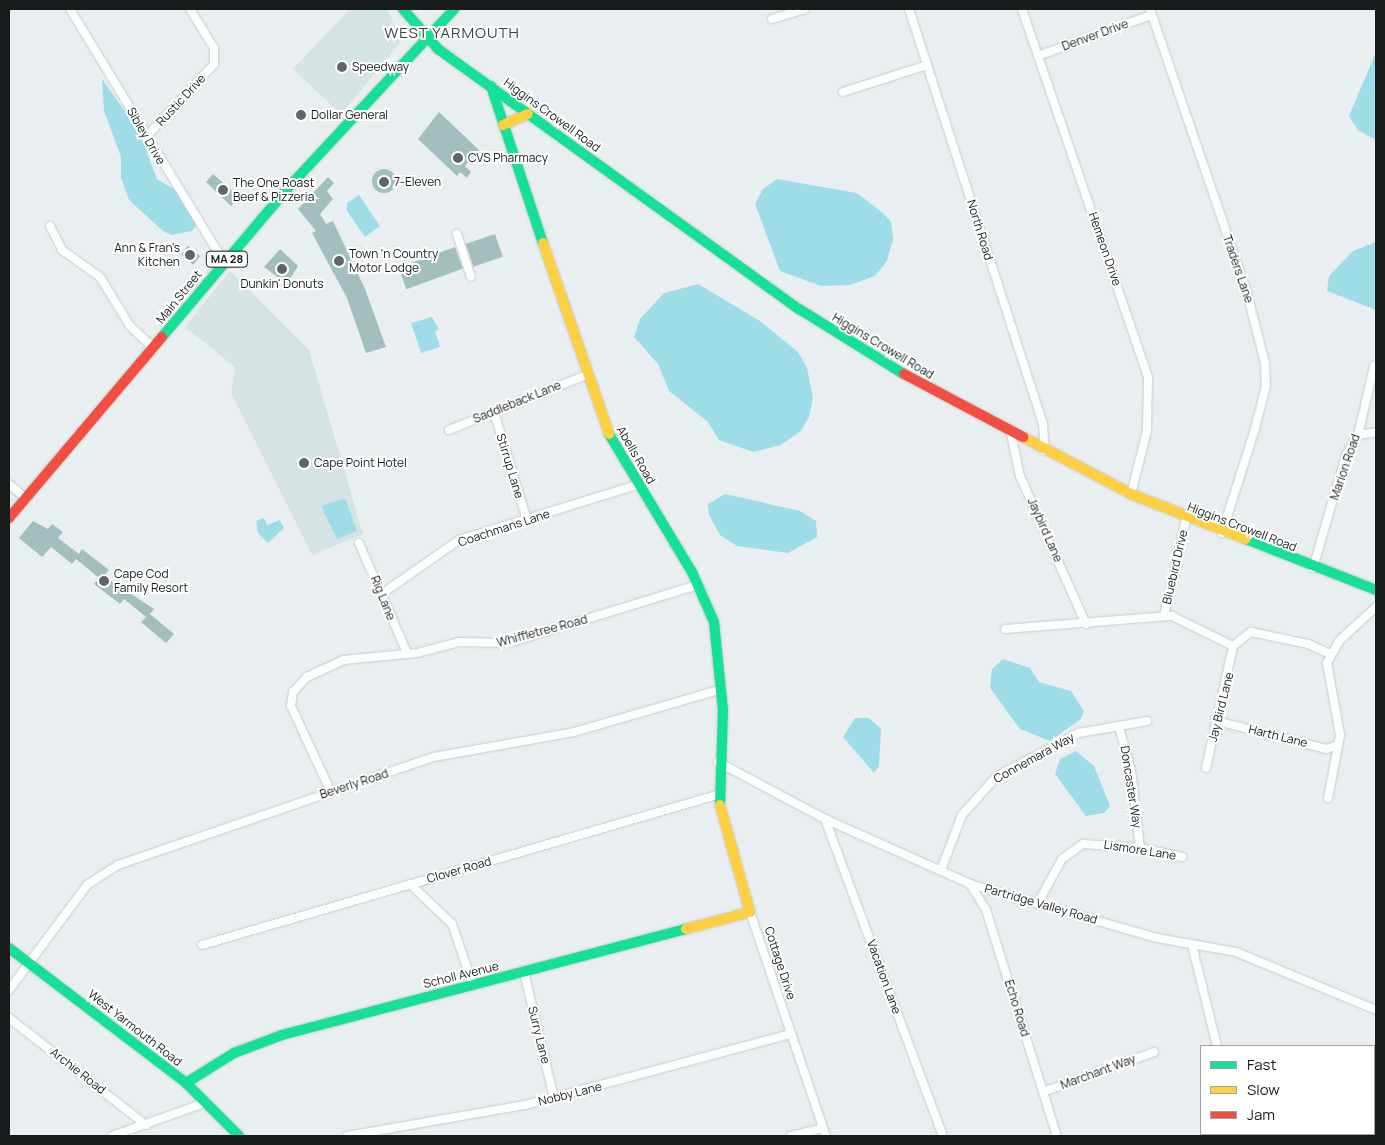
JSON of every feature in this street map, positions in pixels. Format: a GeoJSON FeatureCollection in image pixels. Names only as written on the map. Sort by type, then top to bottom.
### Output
{"type":"FeatureCollection","features":[{"type":"Feature","properties":{"kind":"main road","name":"Higgins Crowell Road"},"geometry":{"type":"LineString","coordinates":[[403,9],[425,37],[528,114],[799,309],[1011,434],[1130,494],[1186,519],[1376,590]]}},
{"type":"Feature","properties":{"kind":"main road","name":"Main Street"},"geometry":{"type":"LineString","coordinates":[[9,518],[154,348],[224,262],[425,37],[454,9]]}},
{"type":"Feature","properties":{"kind":"main road","name":"Abells Road"},"geometry":{"type":"LineString","coordinates":[[491,86],[584,376],[615,446],[698,585],[714,622],[722,688],[724,739],[718,762],[717,796]]}},
{"type":"Feature","properties":{"kind":"main road"},"geometry":{"type":"LineString","coordinates":[[503,125],[528,114]]}},
{"type":"Feature","properties":{"kind":"main road","name":"Cottage Drive"},"geometry":{"type":"LineString","coordinates":[[717,796],[750,912]]}},
{"type":"Feature","properties":{"kind":"main road","name":"Scholl Avenue"},"geometry":{"type":"LineString","coordinates":[[186,1083],[249,1046],[750,912]]}},
{"type":"Feature","properties":{"kind":"main road","name":"West Yarmouth Road"},"geometry":{"type":"LineString","coordinates":[[9,948],[29,961],[186,1083],[207,1102],[238,1136]]}},
{"type":"Feature","properties":{"kind":"street","name":"Sibley Drive"},"geometry":{"type":"LineString","coordinates":[[70,9],[146,137],[224,262]]}},
{"type":"Feature","properties":{"kind":"street","name":"Rustic Drive"},"geometry":{"type":"LineString","coordinates":[[146,137],[214,64],[214,48],[190,9]]}},
{"type":"Feature","properties":{"kind":"street"},"geometry":{"type":"LineString","coordinates":[[772,19],[801,9]]}},
{"type":"Feature","properties":{"kind":"street","name":"North Road"},"geometry":{"type":"LineString","coordinates":[[909,9],[1043,424],[1044,451]]}},
{"type":"Feature","properties":{"kind":"street","name":"Hemeon Drive"},"geometry":{"type":"LineString","coordinates":[[1022,9],[1148,377],[1148,431],[1130,494]]}},
{"type":"Feature","properties":{"kind":"street","name":"Denver Drive"},"geometry":{"type":"LineString","coordinates":[[1038,56],[1151,12]]}},
{"type":"Feature","properties":{"kind":"street","name":"Traders Lane"},"geometry":{"type":"LineString","coordinates":[[1151,12],[1250,301],[1265,363],[1262,400],[1222,533]]}},
{"type":"Feature","properties":{"kind":"street"},"geometry":{"type":"LineString","coordinates":[[843,92],[927,65]]}},
{"type":"Feature","properties":{"kind":"street"},"geometry":{"type":"LineString","coordinates":[[50,226],[62,250],[100,277],[130,326],[154,348]]}},
{"type":"Feature","properties":{"kind":"street"},"geometry":{"type":"LineString","coordinates":[[457,234],[471,277]]}},
{"type":"Feature","properties":{"kind":"street","name":"Marion Road"},"geometry":{"type":"LineString","coordinates":[[1313,568],[1346,455],[1358,435],[1374,366]]}},
{"type":"Feature","properties":{"kind":"street","name":"Saddleback Lane"},"geometry":{"type":"LineString","coordinates":[[449,430],[584,376]]}},
{"type":"Feature","properties":{"kind":"street","name":"Stirrup Lane"},"geometry":{"type":"LineString","coordinates":[[494,412],[527,520]]}},
{"type":"Feature","properties":{"kind":"street"},"geometry":{"type":"LineString","coordinates":[[1358,435],[1376,432]]}},
{"type":"Feature","properties":{"kind":"street","name":"Jaybird Lane"},"geometry":{"type":"LineString","coordinates":[[1011,434],[1020,476],[1086,624]]}},
{"type":"Feature","properties":{"kind":"street"},"geometry":{"type":"LineString","coordinates":[[9,484],[26,499]]}},
{"type":"Feature","properties":{"kind":"street","name":"Coachmans Lane"},"geometry":{"type":"LineString","coordinates":[[383,593],[459,540],[637,484]]}},
{"type":"Feature","properties":{"kind":"street","name":"Bluebird Drive"},"geometry":{"type":"LineString","coordinates":[[1164,616],[1186,519]]}},
{"type":"Feature","properties":{"kind":"street","name":"Rig Lane"},"geometry":{"type":"LineString","coordinates":[[359,543],[383,593],[407,654]]}},
{"type":"Feature","properties":{"kind":"street","name":"Whiffletree Road"},"geometry":{"type":"LineString","coordinates":[[331,792],[291,706],[293,692],[307,677],[344,660],[407,654],[459,642],[508,643],[698,585]]}},
{"type":"Feature","properties":{"kind":"street"},"geometry":{"type":"LineString","coordinates":[[1328,798],[1338,744],[1327,672],[1330,654],[1376,607]]}},
{"type":"Feature","properties":{"kind":"street"},"geometry":{"type":"LineString","coordinates":[[1005,629],[1172,616],[1233,646],[1251,632],[1308,644],[1330,654]]}},
{"type":"Feature","properties":{"kind":"street","name":"Jay Bird Lane"},"geometry":{"type":"LineString","coordinates":[[1206,768],[1233,646]]}},
{"type":"Feature","properties":{"kind":"street","name":"Beverly Road"},"geometry":{"type":"LineString","coordinates":[[9,990],[82,891],[106,870],[331,792],[458,751],[574,732],[722,688]]}},
{"type":"Feature","properties":{"kind":"street","name":"Connemara Way"},"geometry":{"type":"LineString","coordinates":[[940,870],[962,815],[982,788],[1058,742],[1099,728],[1119,727],[1147,721]]}},
{"type":"Feature","properties":{"kind":"street","name":"Harth Lane"},"geometry":{"type":"LineString","coordinates":[[1217,721],[1326,748],[1338,744]]}},
{"type":"Feature","properties":{"kind":"street","name":"Doncaster Way"},"geometry":{"type":"LineString","coordinates":[[1119,727],[1131,770],[1140,848]]}},
{"type":"Feature","properties":{"kind":"street","name":"Partridge Valley Road"},"geometry":{"type":"LineString","coordinates":[[718,762],[825,819],[970,884],[1039,901],[1192,945],[1251,957],[1376,1010]]}},
{"type":"Feature","properties":{"kind":"street","name":"Clover Road"},"geometry":{"type":"LineString","coordinates":[[202,945],[717,796]]}},
{"type":"Feature","properties":{"kind":"street","name":"Vacation Lane"},"geometry":{"type":"LineString","coordinates":[[825,819],[943,1136]]}},
{"type":"Feature","properties":{"kind":"street","name":"Lismore Lane"},"geometry":{"type":"LineString","coordinates":[[1039,901],[1070,849],[1094,843],[1140,848],[1182,857]]}},
{"type":"Feature","properties":{"kind":"street"},"geometry":{"type":"LineString","coordinates":[[410,884],[452,924],[473,985]]}},
{"type":"Feature","properties":{"kind":"street","name":"Echo Road"},"geometry":{"type":"LineString","coordinates":[[970,884],[986,910],[1057,1136]]}},
{"type":"Feature","properties":{"kind":"street","name":"Cottage Drive"},"geometry":{"type":"LineString","coordinates":[[750,912],[826,1136]]}},
{"type":"Feature","properties":{"kind":"street"},"geometry":{"type":"LineString","coordinates":[[1192,945],[1217,1045]]}},
{"type":"Feature","properties":{"kind":"street","name":"Surry Lane"},"geometry":{"type":"LineString","coordinates":[[524,972],[554,1098]]}},
{"type":"Feature","properties":{"kind":"street","name":"Archie Road"},"geometry":{"type":"LineString","coordinates":[[9,1018],[146,1125]]}},
{"type":"Feature","properties":{"kind":"street","name":"Nobby Lane"},"geometry":{"type":"LineString","coordinates":[[347,1136],[554,1098],[790,1034]]}},
{"type":"Feature","properties":{"kind":"street","name":"Marchant Way"},"geometry":{"type":"LineString","coordinates":[[1043,1092],[1154,1052]]}},
{"type":"Feature","properties":{"kind":"street"},"geometry":{"type":"LineString","coordinates":[[112,1136],[207,1102]]}},
{"type":"Feature","properties":{"kind":"street"},"geometry":{"type":"LineString","coordinates":[[791,1136],[822,1128]]}},
{"type":"Feature","properties":{"kind":"shaded area"},"geometry":{"type":"Polygon","coordinates":[[[350,9],[388,9],[400,43],[341,114],[293,69],[350,9]]]}},
{"type":"Feature","properties":{"kind":"shaded area"},"geometry":{"type":"Polygon","coordinates":[[[1376,52],[1376,140],[1358,130],[1349,116],[1376,52]]]}},
{"type":"Feature","properties":{"kind":"shaded area"},"geometry":{"type":"Polygon","coordinates":[[[102,79],[139,131],[157,179],[174,189],[190,208],[197,224],[192,231],[172,235],[163,231],[129,200],[121,178],[121,157],[104,111],[102,79]]]}},
{"type":"Feature","properties":{"kind":"shaded area"},"geometry":{"type":"Polygon","coordinates":[[[777,179],[857,193],[883,213],[891,222],[893,239],[887,261],[875,276],[850,285],[821,286],[780,271],[755,204],[763,189],[777,179]]]}},
{"type":"Feature","properties":{"kind":"shaded area"},"geometry":{"type":"Polygon","coordinates":[[[359,195],[380,226],[365,237],[347,211],[347,203],[359,195]]]}},
{"type":"Feature","properties":{"kind":"shaded area"},"geometry":{"type":"Polygon","coordinates":[[[1376,242],[1376,310],[1327,291],[1329,276],[1353,251],[1376,242]]]}},
{"type":"Feature","properties":{"kind":"shaded area","name":"Cape Point Hotel"},"geometry":{"type":"Polygon","coordinates":[[[230,271],[309,350],[363,534],[312,555],[231,393],[235,367],[185,327],[230,271]]]}},
{"type":"Feature","properties":{"kind":"shaded area"},"geometry":{"type":"Polygon","coordinates":[[[698,284],[760,321],[798,352],[807,368],[813,397],[809,417],[801,431],[781,445],[753,452],[719,440],[708,422],[669,391],[658,364],[634,337],[640,319],[664,293],[698,284]]]}},
{"type":"Feature","properties":{"kind":"shaded area"},"geometry":{"type":"Polygon","coordinates":[[[432,317],[439,330],[435,331],[440,347],[421,353],[411,323],[432,317]]]}},
{"type":"Feature","properties":{"kind":"shaded area"},"geometry":{"type":"Polygon","coordinates":[[[725,494],[800,511],[816,521],[817,537],[788,553],[737,546],[720,535],[709,515],[708,504],[725,494]]]}},
{"type":"Feature","properties":{"kind":"shaded area"},"geometry":{"type":"Polygon","coordinates":[[[345,498],[357,531],[337,539],[321,506],[345,498]]]}},
{"type":"Feature","properties":{"kind":"shaded area"},"geometry":{"type":"Polygon","coordinates":[[[264,518],[267,525],[280,520],[284,528],[268,543],[258,533],[256,521],[264,518]]]}},
{"type":"Feature","properties":{"kind":"shaded area"},"geometry":{"type":"Polygon","coordinates":[[[1003,659],[1030,668],[1039,682],[1071,691],[1084,711],[1081,719],[1050,741],[1020,729],[990,688],[992,669],[1003,659]]]}},
{"type":"Feature","properties":{"kind":"shaded area"},"geometry":{"type":"Polygon","coordinates":[[[855,718],[869,718],[881,729],[879,766],[874,773],[843,737],[855,718]]]}},
{"type":"Feature","properties":{"kind":"shaded area"},"geometry":{"type":"Polygon","coordinates":[[[1076,751],[1094,766],[1110,806],[1104,813],[1086,816],[1055,774],[1060,759],[1076,751]]]}},
{"type":"Feature","properties":{"kind":"building","name":"CVS Pharmacy"},"geometry":{"type":"Polygon","coordinates":[[[439,112],[479,150],[465,166],[471,172],[467,178],[460,172],[457,176],[418,139],[439,112]]]}},
{"type":"Feature","properties":{"kind":"building","name":"7-Eleven"},"geometry":{"type":"Polygon","coordinates":[[[384,169],[393,172],[396,181],[393,190],[384,193],[375,190],[372,181],[375,172],[384,169]]]}},
{"type":"Feature","properties":{"kind":"building","name":"The One Roast Beef & Pizzeria"},"geometry":{"type":"Polygon","coordinates":[[[213,174],[240,197],[231,206],[206,182],[213,174]]]}},
{"type":"Feature","properties":{"kind":"building","name":"Town 'n Country Motor Lodge"},"geometry":{"type":"Polygon","coordinates":[[[328,177],[334,183],[327,191],[333,199],[320,214],[326,224],[333,221],[365,289],[386,347],[366,353],[347,298],[312,233],[316,231],[298,209],[328,177]]]}},
{"type":"Feature","properties":{"kind":"building","name":"Town 'n Country Motor Lodge"},"geometry":{"type":"Polygon","coordinates":[[[495,234],[503,257],[474,267],[466,244],[495,234]]]}},
{"type":"Feature","properties":{"kind":"building","name":"Ann & Fran's Kitchen"},"geometry":{"type":"Polygon","coordinates":[[[188,246],[200,256],[193,265],[181,254],[188,246]]]}},
{"type":"Feature","properties":{"kind":"building","name":"Town 'n Country Motor Lodge"},"geometry":{"type":"Polygon","coordinates":[[[455,247],[463,269],[406,289],[399,268],[455,247]]]}},
{"type":"Feature","properties":{"kind":"building","name":"Dunkin' Donuts"},"geometry":{"type":"Polygon","coordinates":[[[280,249],[298,266],[287,284],[264,267],[280,249]]]}},
{"type":"Feature","properties":{"kind":"building","name":"Cape Cod Family Resort"},"geometry":{"type":"Polygon","coordinates":[[[33,521],[48,529],[52,524],[63,532],[58,538],[79,554],[82,549],[109,570],[104,576],[154,609],[150,614],[174,634],[166,643],[141,622],[146,617],[124,599],[120,604],[94,584],[99,578],[76,559],[72,564],[51,547],[42,557],[19,538],[33,521]]]}},
{"type":"Feature","properties":{"kind":"traffic: fast"},"geometry":{"type":"LineString","coordinates":[[403,9],[438,49],[799,309],[904,374]]}},
{"type":"Feature","properties":{"kind":"traffic: fast"},"geometry":{"type":"LineString","coordinates":[[162,337],[287,189],[454,9]]}},
{"type":"Feature","properties":{"kind":"traffic: fast"},"geometry":{"type":"LineString","coordinates":[[491,86],[543,243]]}},
{"type":"Feature","properties":{"kind":"traffic: fast"},"geometry":{"type":"LineString","coordinates":[[609,434],[692,572],[714,622],[723,710],[720,805]]}},
{"type":"Feature","properties":{"kind":"traffic: fast"},"geometry":{"type":"LineString","coordinates":[[1246,539],[1376,590]]}},
{"type":"Feature","properties":{"kind":"traffic: fast"},"geometry":{"type":"LineString","coordinates":[[186,1083],[234,1053],[282,1035],[686,929]]}},
{"type":"Feature","properties":{"kind":"traffic: fast"},"geometry":{"type":"LineString","coordinates":[[9,948],[186,1083],[239,1136]]}},
{"type":"Feature","properties":{"kind":"traffic: slow"},"geometry":{"type":"LineString","coordinates":[[503,125],[528,114]]}},
{"type":"Feature","properties":{"kind":"traffic: slow"},"geometry":{"type":"LineString","coordinates":[[543,243],[609,434]]}},
{"type":"Feature","properties":{"kind":"traffic: slow"},"geometry":{"type":"LineString","coordinates":[[1023,437],[1131,494],[1246,539]]}},
{"type":"Feature","properties":{"kind":"traffic: slow"},"geometry":{"type":"LineString","coordinates":[[686,929],[750,912],[720,805]]}},
{"type":"Feature","properties":{"kind":"traffic: jam"},"geometry":{"type":"LineString","coordinates":[[9,518],[162,337]]}},
{"type":"Feature","properties":{"kind":"traffic: jam"},"geometry":{"type":"LineString","coordinates":[[904,374],[1023,437]]}},
{"type":"Feature","properties":{"kind":"place","name":"Speedway"},"geometry":{"type":"Point","coordinates":[342,67]}},
{"type":"Feature","properties":{"kind":"place","name":"Dollar General"},"geometry":{"type":"Point","coordinates":[301,115]}},
{"type":"Feature","properties":{"kind":"place","name":"CVS Pharmacy"},"geometry":{"type":"Point","coordinates":[458,158]}},
{"type":"Feature","properties":{"kind":"place","name":"7-Eleven"},"geometry":{"type":"Point","coordinates":[384,182]}},
{"type":"Feature","properties":{"kind":"place","name":"The One Roast Beef & Pizzeria"},"geometry":{"type":"Point","coordinates":[223,190]}},
{"type":"Feature","properties":{"kind":"place","name":"Ann & Fran's Kitchen"},"geometry":{"type":"Point","coordinates":[190,255]}},
{"type":"Feature","properties":{"kind":"place","name":"Town 'n Country Motor Lodge"},"geometry":{"type":"Point","coordinates":[339,261]}},
{"type":"Feature","properties":{"kind":"place","name":"Dunkin' Donuts"},"geometry":{"type":"Point","coordinates":[282,269]}},
{"type":"Feature","properties":{"kind":"place","name":"Cape Point Hotel"},"geometry":{"type":"Point","coordinates":[304,463]}},
{"type":"Feature","properties":{"kind":"place","name":"Cape Cod Family Resort"},"geometry":{"type":"Point","coordinates":[104,581]}},
{"type":"Feature","properties":{"kind":"district","name":"WEST YARMOUTH"},"geometry":{"type":"Point","coordinates":[452,33]}}]}
